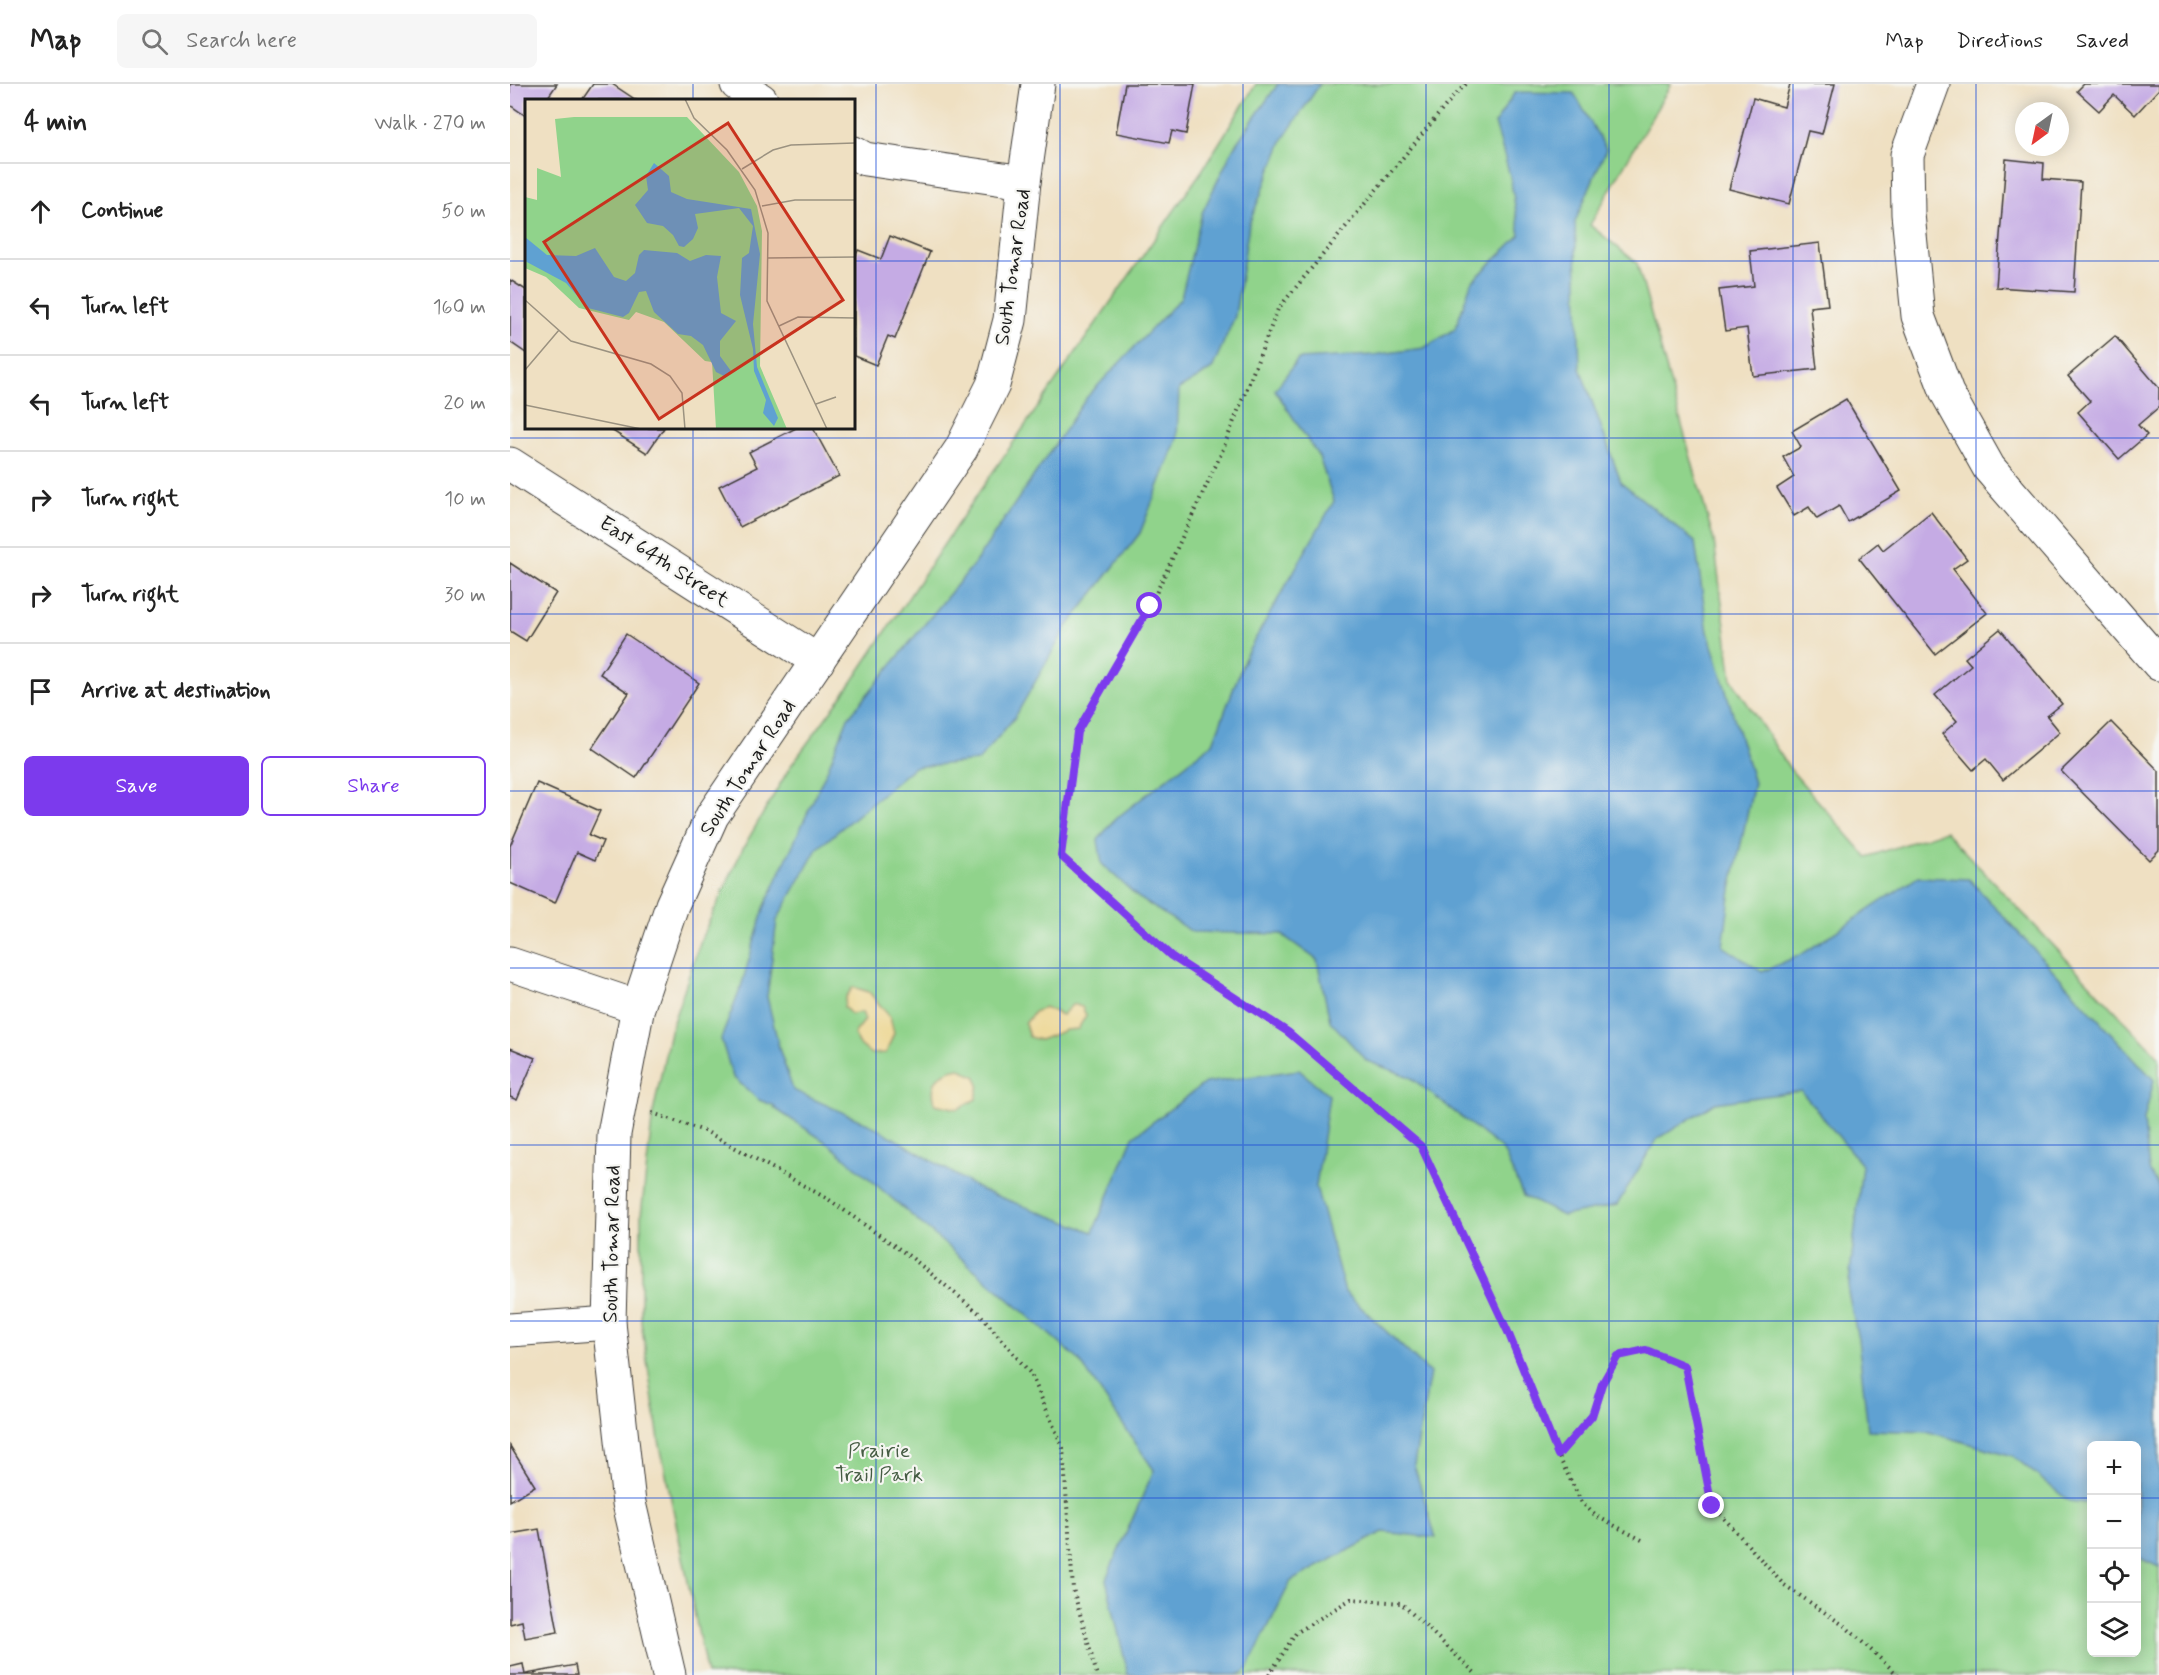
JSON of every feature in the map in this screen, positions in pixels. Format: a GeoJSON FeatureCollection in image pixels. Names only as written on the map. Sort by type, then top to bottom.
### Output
{"type":"FeatureCollection","features":[{"type":"Feature","properties":{"kind":"street"},"geometry":{"type":"LineString","coordinates":[[737,84],[760,99]]}},
{"type":"Feature","properties":{"kind":"street","name":"South Tomar Road"},"geometry":{"type":"LineString","coordinates":[[669,1675],[629,1503],[609,1323],[614,1134],[638,1007],[672,905],[712,816],[960,449],[993,385],[1010,320],[1024,182],[1038,84]]}},
{"type":"Feature","properties":{"kind":"street"},"geometry":{"type":"LineString","coordinates":[[1933,84],[1907,155],[1908,214],[1918,316],[1947,393],[1989,468],[2159,664]]}},
{"type":"Feature","properties":{"kind":"street"},"geometry":{"type":"LineString","coordinates":[[855,154],[865,159],[1024,182]]}},
{"type":"Feature","properties":{"kind":"street","name":"East 64th Street"},"geometry":{"type":"LineString","coordinates":[[510,464],[818,661]]}},
{"type":"Feature","properties":{"kind":"street"},"geometry":{"type":"LineString","coordinates":[[510,964],[638,1007]]}},
{"type":"Feature","properties":{"kind":"street"},"geometry":{"type":"LineString","coordinates":[[510,1330],[609,1323]]}},
{"type":"Feature","properties":{"kind":"path"},"geometry":{"type":"LineString","coordinates":[[1466,84],[1278,309],[1221,454],[1150,606],[1077,732],[1061,856],[1171,956],[1288,1032],[1421,1146],[1508,1332],[1558,1455],[1582,1503],[1596,1516],[1641,1540]]}},
{"type":"Feature","properties":{"kind":"path"},"geometry":{"type":"LineString","coordinates":[[620,1105],[653,1113],[707,1132],[828,1199],[912,1258],[979,1313],[1031,1374],[1063,1448],[1073,1588],[1097,1675]]}},
{"type":"Feature","properties":{"kind":"path"},"geometry":{"type":"LineString","coordinates":[[1558,1455],[1592,1416],[1602,1384],[1618,1356],[1646,1350],[1685,1366],[1712,1506],[1783,1584],[1846,1627],[1898,1675]]}},
{"type":"Feature","properties":{"kind":"path"},"geometry":{"type":"LineString","coordinates":[[1269,1675],[1296,1633],[1351,1599],[1401,1603],[1477,1675]]}},
{"type":"Feature","properties":{"kind":"green space","name":"Prairie Trail Park"},"geometry":{"type":"Polygon","coordinates":[[[1256,84],[1671,84],[1590,225],[1637,263],[1714,541],[1732,680],[1790,769],[1867,857],[1945,831],[2159,1057],[2159,1675],[707,1675],[659,1440],[641,1321],[641,1215],[653,1113],[670,1031],[702,937],[743,848],[790,767],[852,682],[979,492],[1203,169],[1256,84]]]}},
{"type":"Feature","properties":{"kind":"sand"},"geometry":{"type":"Polygon","coordinates":[[[853,987],[869,992],[890,1017],[894,1033],[886,1053],[871,1054],[859,1044],[854,1034],[865,1020],[862,1012],[851,1014],[844,1007],[846,997],[853,987]]]}},
{"type":"Feature","properties":{"kind":"sand"},"geometry":{"type":"Polygon","coordinates":[[[1073,1004],[1082,1007],[1086,1015],[1078,1029],[1066,1030],[1040,1040],[1029,1037],[1025,1024],[1034,1012],[1045,1007],[1062,1015],[1073,1004]]]}},
{"type":"Feature","properties":{"kind":"sand"},"geometry":{"type":"Polygon","coordinates":[[[959,1068],[976,1077],[979,1085],[976,1099],[958,1109],[935,1104],[933,1090],[937,1079],[946,1072],[959,1068]]]}},
{"type":"Feature","properties":{"kind":"water"},"geometry":{"type":"Polygon","coordinates":[[[1278,84],[1320,84],[1283,139],[1249,224],[1235,316],[1212,369],[1179,389],[1177,439],[1140,533],[1066,628],[1015,717],[978,761],[914,767],[817,849],[777,920],[767,997],[780,1051],[793,1090],[877,1128],[981,1190],[1093,1232],[1133,1137],[1205,1083],[1299,1070],[1329,1095],[1316,1187],[1345,1292],[1430,1373],[1414,1465],[1436,1538],[1383,1532],[1291,1581],[1246,1671],[1238,1675],[1128,1675],[1106,1579],[1154,1470],[1079,1360],[829,1144],[774,1108],[775,1106],[759,1100],[733,1077],[721,1039],[741,987],[764,908],[828,768],[848,718],[974,564],[1087,397],[1181,298],[1202,213],[1234,147],[1278,84]]]}},
{"type":"Feature","properties":{"kind":"water"},"geometry":{"type":"Polygon","coordinates":[[[1515,92],[1574,93],[1606,149],[1575,222],[1580,368],[1621,482],[1695,542],[1708,632],[1754,783],[1731,890],[1723,946],[1762,972],[1802,954],[1918,877],[1969,879],[2154,1080],[2144,1120],[2149,1170],[2159,1188],[2159,1567],[2141,1559],[2141,1441],[2087,1441],[2087,1503],[2069,1501],[2013,1456],[1929,1432],[1868,1430],[1858,1339],[1848,1292],[1862,1165],[1801,1091],[1715,1103],[1656,1140],[1617,1205],[1563,1216],[1523,1196],[1503,1150],[1410,1077],[1367,1061],[1330,1021],[1317,960],[1281,934],[1192,932],[1139,898],[1102,864],[1098,840],[1114,820],[1213,743],[1246,655],[1334,501],[1319,457],[1275,390],[1298,359],[1373,355],[1424,348],[1455,329],[1471,283],[1520,235],[1510,176],[1495,123],[1515,92]]]}},
{"type":"Feature","properties":{"kind":"building"},"geometry":{"type":"Polygon","coordinates":[[[510,84],[557,84],[547,99],[525,99],[525,115],[510,105],[510,84]]]}},
{"type":"Feature","properties":{"kind":"building"},"geometry":{"type":"Polygon","coordinates":[[[593,84],[612,84],[634,99],[583,99],[593,84]]]}},
{"type":"Feature","properties":{"kind":"building"},"geometry":{"type":"Polygon","coordinates":[[[1125,84],[1195,84],[1186,134],[1172,131],[1169,143],[1116,133],[1125,84]]]}},
{"type":"Feature","properties":{"kind":"building"},"geometry":{"type":"Polygon","coordinates":[[[1790,84],[1835,84],[1822,134],[1808,131],[1789,204],[1729,189],[1753,98],[1784,107],[1790,84]]]}},
{"type":"Feature","properties":{"kind":"building"},"geometry":{"type":"Polygon","coordinates":[[[2084,84],[2159,84],[2159,89],[2135,115],[2114,95],[2099,111],[2077,91],[2084,84]]]}},
{"type":"Feature","properties":{"kind":"building"},"geometry":{"type":"Polygon","coordinates":[[[2006,159],[2044,163],[2043,179],[2081,182],[2074,292],[1996,287],[2006,159]]]}},
{"type":"Feature","properties":{"kind":"building"},"geometry":{"type":"Polygon","coordinates":[[[890,236],[930,252],[895,339],[888,336],[876,365],[855,356],[855,258],[858,250],[881,259],[890,236]]]}},
{"type":"Feature","properties":{"kind":"building"},"geometry":{"type":"Polygon","coordinates":[[[1820,243],[1828,305],[1810,307],[1817,369],[1753,376],[1747,328],[1725,331],[1719,290],[1754,286],[1750,251],[1820,243]]]}},
{"type":"Feature","properties":{"kind":"building"},"geometry":{"type":"Polygon","coordinates":[[[510,280],[525,289],[525,352],[510,342],[510,280]]]}},
{"type":"Feature","properties":{"kind":"building"},"geometry":{"type":"Polygon","coordinates":[[[2115,336],[2159,388],[2159,407],[2138,425],[2147,435],[2119,459],[2078,412],[2090,401],[2068,376],[2115,336]]]}},
{"type":"Feature","properties":{"kind":"building"},"geometry":{"type":"Polygon","coordinates":[[[1846,399],[1901,491],[1848,522],[1839,506],[1817,519],[1809,507],[1794,516],[1777,488],[1794,477],[1783,457],[1801,447],[1792,431],[1846,399]]]}},
{"type":"Feature","properties":{"kind":"building"},"geometry":{"type":"Polygon","coordinates":[[[610,429],[663,429],[647,453],[610,429]]]}},
{"type":"Feature","properties":{"kind":"building"},"geometry":{"type":"Polygon","coordinates":[[[794,429],[814,429],[839,476],[740,527],[719,486],[757,467],[749,452],[794,429]]]}},
{"type":"Feature","properties":{"kind":"building"},"geometry":{"type":"Polygon","coordinates":[[[1931,512],[1967,559],[1953,569],[1987,613],[1935,654],[1859,558],[1878,543],[1883,550],[1931,512]]]}},
{"type":"Feature","properties":{"kind":"building"},"geometry":{"type":"Polygon","coordinates":[[[510,563],[556,593],[526,641],[510,631],[510,563]]]}},
{"type":"Feature","properties":{"kind":"building"},"geometry":{"type":"Polygon","coordinates":[[[2000,629],[2062,704],[2047,716],[2060,732],[2003,780],[1986,759],[1973,770],[1942,734],[1957,721],[1935,695],[1971,665],[1965,658],[2000,629]]]}},
{"type":"Feature","properties":{"kind":"building"},"geometry":{"type":"Polygon","coordinates":[[[626,634],[699,683],[636,778],[592,748],[629,693],[600,674],[626,634]]]}},
{"type":"Feature","properties":{"kind":"building"},"geometry":{"type":"Polygon","coordinates":[[[2111,722],[2159,771],[2159,850],[2149,860],[2061,771],[2111,722]]]}},
{"type":"Feature","properties":{"kind":"building"},"geometry":{"type":"Polygon","coordinates":[[[537,783],[600,811],[589,835],[603,841],[595,860],[577,852],[555,903],[510,883],[510,846],[537,783]]]}},
{"type":"Feature","properties":{"kind":"building"},"geometry":{"type":"Polygon","coordinates":[[[510,1048],[535,1058],[517,1100],[510,1097],[510,1048]]]}},
{"type":"Feature","properties":{"kind":"building"},"geometry":{"type":"Polygon","coordinates":[[[510,1446],[535,1486],[510,1501],[510,1446]]]}},
{"type":"Feature","properties":{"kind":"building"},"geometry":{"type":"Polygon","coordinates":[[[539,1529],[558,1632],[525,1638],[522,1621],[510,1624],[510,1534],[539,1529]]]}},
{"type":"Feature","properties":{"kind":"building"},"geometry":{"type":"Polygon","coordinates":[[[523,1664],[525,1675],[510,1675],[510,1667],[523,1664]]]}},
{"type":"Feature","properties":{"kind":"building"},"geometry":{"type":"Polygon","coordinates":[[[575,1665],[577,1675],[526,1675],[526,1674],[575,1665]]]}},
{"type":"Feature","properties":{"kind":"route"},"geometry":{"type":"LineString","coordinates":[[1150,606],[1077,732],[1061,856],[1171,956],[1288,1032],[1421,1146],[1508,1332],[1558,1455],[1592,1416],[1602,1384],[1618,1356],[1646,1350],[1685,1366],[1712,1506]]}}]}
